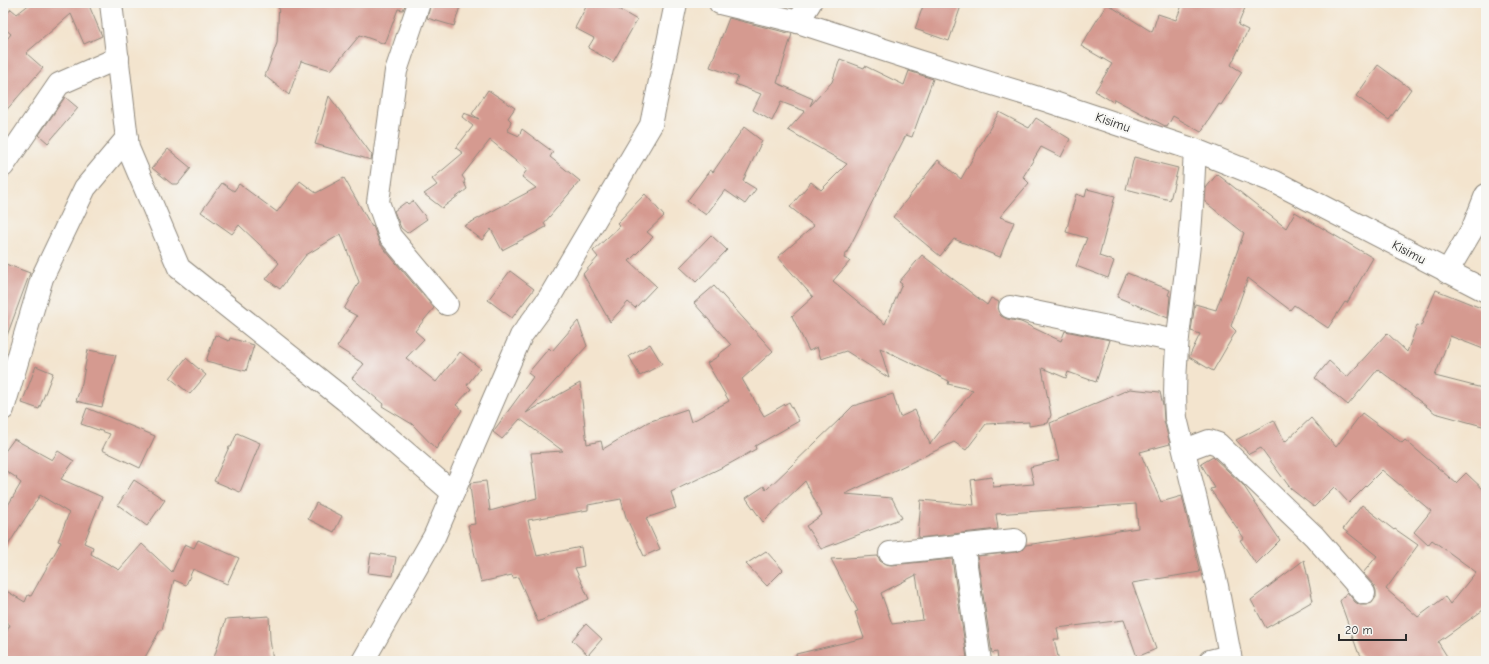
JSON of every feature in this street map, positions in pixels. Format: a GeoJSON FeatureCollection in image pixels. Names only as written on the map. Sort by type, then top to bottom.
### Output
{"type":"FeatureCollection","features":[{"type":"Feature","properties":{"kind":"street"},"geometry":{"type":"LineString","coordinates":[[111,3],[128,148],[179,268],[345,400],[453,493]]}},
{"type":"Feature","properties":{"kind":"street"},"geometry":{"type":"LineString","coordinates":[[419,3],[396,71],[378,202],[390,236],[447,304]]}},
{"type":"Feature","properties":{"kind":"street"},"geometry":{"type":"LineString","coordinates":[[363,661],[434,537],[521,336],[549,298],[650,125],[676,3]]}},
{"type":"Feature","properties":{"kind":"street","name":"Kisimu"},"geometry":{"type":"LineString","coordinates":[[720,3],[798,22],[1048,101],[1195,150],[1275,182],[1486,291]]}},
{"type":"Feature","properties":{"kind":"street"},"geometry":{"type":"LineString","coordinates":[[798,22],[810,3]]}},
{"type":"Feature","properties":{"kind":"street"},"geometry":{"type":"LineString","coordinates":[[3,166],[59,84],[118,58]]}},
{"type":"Feature","properties":{"kind":"street"},"geometry":{"type":"LineString","coordinates":[[3,409],[42,278],[85,188],[127,138]]}},
{"type":"Feature","properties":{"kind":"street"},"geometry":{"type":"LineString","coordinates":[[1195,150],[1188,252],[1176,341],[1174,393],[1176,418],[1217,586],[1223,659]]}},
{"type":"Feature","properties":{"kind":"street"},"geometry":{"type":"LineString","coordinates":[[1447,272],[1473,228],[1486,195]]}},
{"type":"Feature","properties":{"kind":"street"},"geometry":{"type":"LineString","coordinates":[[1010,308],[1176,341]]}},
{"type":"Feature","properties":{"kind":"street"},"geometry":{"type":"LineString","coordinates":[[1185,450],[1209,441],[1218,444],[1314,536],[1364,594]]}},
{"type":"Feature","properties":{"kind":"street"},"geometry":{"type":"LineString","coordinates":[[890,553],[1015,540]]}},
{"type":"Feature","properties":{"kind":"street"},"geometry":{"type":"LineString","coordinates":[[963,545],[980,661]]}},
{"type":"Feature","properties":{"kind":"building"},"geometry":{"type":"Polygon","coordinates":[[[31,3],[88,3],[102,36],[84,44],[71,14],[26,53],[43,68],[3,114],[3,44],[11,34],[3,27],[3,19],[11,9],[17,14],[31,3]]]}},
{"type":"Feature","properties":{"kind":"building"},"geometry":{"type":"Polygon","coordinates":[[[279,3],[406,3],[403,10],[398,9],[385,44],[360,35],[331,70],[301,61],[289,95],[265,76],[277,43],[279,3]]]}},
{"type":"Feature","properties":{"kind":"building"},"geometry":{"type":"Polygon","coordinates":[[[431,3],[461,3],[454,26],[427,18],[431,3]]]}},
{"type":"Feature","properties":{"kind":"building"},"geometry":{"type":"Polygon","coordinates":[[[588,3],[608,3],[637,20],[613,62],[588,48],[594,38],[575,28],[588,3]]]}},
{"type":"Feature","properties":{"kind":"building"},"geometry":{"type":"Polygon","coordinates":[[[924,3],[962,3],[949,41],[915,29],[924,3]]]}},
{"type":"Feature","properties":{"kind":"building"},"geometry":{"type":"Polygon","coordinates":[[[1183,3],[1247,3],[1238,25],[1248,30],[1231,65],[1242,72],[1221,105],[1219,104],[1201,132],[1173,116],[1167,127],[1114,99],[1113,102],[1095,91],[1112,64],[1081,46],[1107,4],[1152,32],[1158,14],[1176,20],[1183,3]]]}},
{"type":"Feature","properties":{"kind":"building"},"geometry":{"type":"Polygon","coordinates":[[[729,18],[792,34],[777,83],[813,99],[810,106],[832,82],[840,59],[864,68],[865,66],[904,85],[909,71],[933,79],[912,137],[906,135],[844,258],[850,261],[833,281],[885,324],[902,284],[899,282],[922,255],[987,305],[991,298],[999,302],[998,311],[1001,316],[1007,319],[1021,322],[1061,341],[1065,331],[1110,340],[1096,382],[1068,372],[1066,378],[1042,368],[1051,415],[1048,423],[1029,426],[1029,422],[986,424],[966,450],[954,442],[845,494],[892,498],[902,518],[821,549],[806,526],[822,515],[805,481],[763,522],[746,498],[764,486],[766,490],[853,406],[893,394],[900,417],[915,410],[930,444],[973,390],[948,384],[949,381],[880,348],[889,378],[846,351],[821,359],[817,347],[809,351],[792,316],[813,297],[778,257],[814,226],[790,207],[811,182],[821,190],[847,164],[788,130],[805,111],[781,102],[772,121],[753,110],[761,94],[735,84],[738,77],[710,67],[729,18]]]}},
{"type":"Feature","properties":{"kind":"building"},"geometry":{"type":"Polygon","coordinates":[[[1378,65],[1411,89],[1389,120],[1356,96],[1378,65]]]}},
{"type":"Feature","properties":{"kind":"building"},"geometry":{"type":"Polygon","coordinates":[[[488,90],[515,108],[508,118],[511,121],[508,131],[519,136],[522,129],[553,152],[550,157],[580,181],[544,223],[546,227],[502,250],[491,229],[482,240],[464,226],[536,188],[522,177],[527,170],[490,140],[462,176],[465,180],[464,182],[467,189],[442,208],[424,194],[437,185],[432,179],[463,153],[456,148],[473,126],[462,117],[464,113],[479,119],[472,114],[488,90]]]}},
{"type":"Feature","properties":{"kind":"building"},"geometry":{"type":"Polygon","coordinates":[[[329,96],[372,155],[371,160],[315,144],[329,96]]]}},
{"type":"Feature","properties":{"kind":"building"},"geometry":{"type":"Polygon","coordinates":[[[65,97],[78,108],[48,143],[39,135],[65,97]]]}},
{"type":"Feature","properties":{"kind":"building"},"geometry":{"type":"Polygon","coordinates":[[[999,112],[1029,128],[1036,118],[1070,139],[1061,157],[1041,147],[1023,177],[1029,183],[1000,217],[1014,222],[1000,257],[954,239],[940,256],[893,217],[938,160],[961,179],[999,112]]]}},
{"type":"Feature","properties":{"kind":"building"},"geometry":{"type":"Polygon","coordinates":[[[744,127],[762,141],[743,181],[756,189],[745,204],[725,190],[706,215],[687,201],[710,170],[713,172],[744,127]]]}},
{"type":"Feature","properties":{"kind":"building"},"geometry":{"type":"Polygon","coordinates":[[[168,149],[191,168],[178,184],[172,184],[152,168],[168,149]]]}},
{"type":"Feature","properties":{"kind":"building"},"geometry":{"type":"Polygon","coordinates":[[[1134,157],[1178,168],[1170,200],[1126,189],[1134,157]]]}},
{"type":"Feature","properties":{"kind":"building"},"geometry":{"type":"Polygon","coordinates":[[[1217,174],[1286,228],[1295,212],[1373,258],[1347,303],[1345,302],[1328,328],[1294,305],[1290,310],[1248,278],[1231,326],[1236,331],[1213,371],[1189,357],[1200,334],[1191,331],[1195,304],[1216,310],[1244,233],[1205,202],[1206,188],[1217,174]]]}},
{"type":"Feature","properties":{"kind":"building"},"geometry":{"type":"Polygon","coordinates":[[[344,178],[372,227],[373,226],[380,244],[434,308],[415,331],[424,339],[406,358],[436,382],[460,352],[480,368],[467,385],[471,389],[456,405],[462,410],[436,449],[412,424],[382,406],[383,404],[352,378],[364,364],[337,347],[357,316],[344,309],[359,282],[341,234],[306,255],[280,289],[266,279],[279,263],[239,225],[232,234],[201,212],[222,183],[234,191],[239,184],[277,212],[300,181],[316,193],[344,178]]]}},
{"type":"Feature","properties":{"kind":"building"},"geometry":{"type":"Polygon","coordinates":[[[1087,189],[1115,196],[1099,256],[1114,261],[1108,278],[1076,266],[1087,238],[1066,232],[1076,194],[1085,197],[1087,189]]]}},
{"type":"Feature","properties":{"kind":"building"},"geometry":{"type":"Polygon","coordinates":[[[645,194],[664,216],[647,232],[653,237],[629,261],[656,286],[635,308],[628,302],[610,322],[583,274],[598,257],[593,251],[620,226],[617,223],[645,194]]]}},
{"type":"Feature","properties":{"kind":"building"},"geometry":{"type":"Polygon","coordinates":[[[413,201],[427,219],[407,233],[401,228],[394,211],[406,202],[408,204],[413,201]]]}},
{"type":"Feature","properties":{"kind":"building"},"geometry":{"type":"Polygon","coordinates":[[[711,235],[727,250],[696,282],[680,267],[711,235]]]}},
{"type":"Feature","properties":{"kind":"building"},"geometry":{"type":"Polygon","coordinates":[[[3,263],[30,273],[5,341],[3,341],[3,263]]]}},
{"type":"Feature","properties":{"kind":"building"},"geometry":{"type":"Polygon","coordinates":[[[510,271],[534,289],[512,318],[488,300],[510,271]]]}},
{"type":"Feature","properties":{"kind":"building"},"geometry":{"type":"Polygon","coordinates":[[[1127,273],[1170,290],[1168,295],[1170,296],[1168,318],[1117,297],[1127,273]]]}},
{"type":"Feature","properties":{"kind":"building"},"geometry":{"type":"Polygon","coordinates":[[[714,286],[773,351],[742,379],[764,416],[789,402],[799,421],[755,446],[756,449],[731,463],[671,492],[676,508],[646,518],[660,549],[644,556],[626,517],[621,499],[588,505],[588,510],[528,520],[537,556],[581,547],[584,566],[575,568],[589,599],[538,622],[518,577],[513,578],[512,575],[481,582],[468,525],[475,524],[470,486],[471,483],[486,481],[490,511],[537,498],[531,453],[563,451],[520,419],[502,439],[493,432],[533,377],[528,373],[549,348],[552,351],[578,321],[587,346],[526,413],[580,383],[587,444],[601,441],[603,449],[648,422],[687,409],[691,422],[729,401],[707,363],[719,356],[718,355],[731,345],[694,303],[714,286]]]}},
{"type":"Feature","properties":{"kind":"building"},"geometry":{"type":"Polygon","coordinates":[[[1436,290],[1486,310],[1486,350],[1450,336],[1435,376],[1486,389],[1486,427],[1435,413],[1378,369],[1348,405],[1315,378],[1329,361],[1347,377],[1387,333],[1407,352],[1417,325],[1421,326],[1436,290]]]}},
{"type":"Feature","properties":{"kind":"building"},"geometry":{"type":"Polygon","coordinates":[[[215,335],[229,341],[230,338],[254,345],[246,371],[206,361],[215,335]]]}},
{"type":"Feature","properties":{"kind":"building"},"geometry":{"type":"Polygon","coordinates":[[[650,344],[662,364],[640,376],[629,356],[650,344]]]}},
{"type":"Feature","properties":{"kind":"building"},"geometry":{"type":"Polygon","coordinates":[[[88,350],[116,355],[102,407],[76,401],[82,383],[88,350]]]}},
{"type":"Feature","properties":{"kind":"building"},"geometry":{"type":"Polygon","coordinates":[[[186,358],[206,375],[190,394],[170,378],[186,358]]]}},
{"type":"Feature","properties":{"kind":"building"},"geometry":{"type":"Polygon","coordinates":[[[36,366],[53,373],[39,409],[22,403],[36,366]]]}},
{"type":"Feature","properties":{"kind":"building"},"geometry":{"type":"Polygon","coordinates":[[[1130,389],[1160,392],[1164,421],[1170,444],[1140,452],[1161,502],[1182,496],[1200,572],[1132,583],[1156,649],[1137,657],[1124,620],[1057,628],[1059,639],[1054,639],[1059,661],[998,661],[997,652],[992,653],[977,556],[1016,552],[1022,550],[1026,545],[1138,528],[1136,504],[996,514],[998,529],[918,538],[921,500],[974,505],[971,480],[992,477],[993,487],[1034,484],[1030,467],[1059,460],[1050,423],[1130,389]]]}},
{"type":"Feature","properties":{"kind":"building"},"geometry":{"type":"Polygon","coordinates":[[[87,408],[155,436],[140,468],[102,450],[110,434],[81,424],[87,408]]]}},
{"type":"Feature","properties":{"kind":"building"},"geometry":{"type":"Polygon","coordinates":[[[1362,413],[1402,443],[1405,440],[1456,483],[1466,473],[1486,492],[1486,608],[1438,642],[1450,661],[1364,661],[1358,652],[1340,601],[1347,592],[1355,602],[1360,605],[1372,603],[1376,597],[1374,585],[1363,573],[1377,556],[1343,529],[1362,505],[1394,530],[1395,529],[1418,545],[1386,589],[1418,617],[1445,597],[1450,604],[1476,572],[1432,540],[1428,545],[1414,532],[1431,511],[1382,470],[1349,503],[1334,487],[1314,507],[1291,489],[1261,448],[1249,454],[1236,440],[1274,420],[1285,442],[1311,418],[1336,447],[1362,413]]]}},
{"type":"Feature","properties":{"kind":"building"},"geometry":{"type":"Polygon","coordinates":[[[237,433],[260,443],[240,492],[214,481],[237,433]]]}},
{"type":"Feature","properties":{"kind":"building"},"geometry":{"type":"Polygon","coordinates":[[[14,439],[52,460],[58,451],[74,461],[61,479],[102,497],[84,543],[93,547],[91,554],[119,570],[142,544],[172,572],[185,544],[194,548],[198,540],[239,558],[227,584],[193,569],[186,585],[174,580],[162,630],[160,630],[143,661],[3,661],[3,639],[10,625],[3,620],[3,589],[25,602],[28,595],[31,596],[61,542],[58,541],[69,513],[40,495],[3,553],[3,514],[21,483],[16,479],[17,478],[3,469],[3,454],[14,439]]]}},
{"type":"Feature","properties":{"kind":"building"},"geometry":{"type":"Polygon","coordinates":[[[1213,457],[1243,485],[1280,540],[1256,564],[1240,540],[1244,538],[1210,489],[1215,488],[1201,464],[1213,457]]]}},
{"type":"Feature","properties":{"kind":"building"},"geometry":{"type":"Polygon","coordinates":[[[134,480],[165,500],[147,526],[118,505],[134,480]]]}},
{"type":"Feature","properties":{"kind":"building"},"geometry":{"type":"Polygon","coordinates":[[[316,503],[342,516],[334,532],[308,519],[316,503]]]}},
{"type":"Feature","properties":{"kind":"building"},"geometry":{"type":"Polygon","coordinates":[[[766,551],[783,570],[767,586],[746,564],[766,551]]]}},
{"type":"Feature","properties":{"kind":"building"},"geometry":{"type":"Polygon","coordinates":[[[371,553],[396,557],[393,576],[368,573],[371,553]]]}},
{"type":"Feature","properties":{"kind":"building"},"geometry":{"type":"Polygon","coordinates":[[[878,556],[880,561],[891,565],[952,559],[967,658],[961,658],[962,661],[797,661],[796,654],[864,638],[855,612],[858,611],[831,559],[878,556]],[[916,575],[881,593],[892,624],[923,620],[916,575]]]}},
{"type":"Feature","properties":{"kind":"building"},"geometry":{"type":"Polygon","coordinates":[[[1304,560],[1313,601],[1266,628],[1251,600],[1304,560]]]}},
{"type":"Feature","properties":{"kind":"building"},"geometry":{"type":"Polygon","coordinates":[[[269,616],[273,661],[213,661],[226,619],[269,616]]]}},
{"type":"Feature","properties":{"kind":"building"},"geometry":{"type":"Polygon","coordinates":[[[586,624],[602,639],[588,655],[572,640],[586,624]]]}}]}
